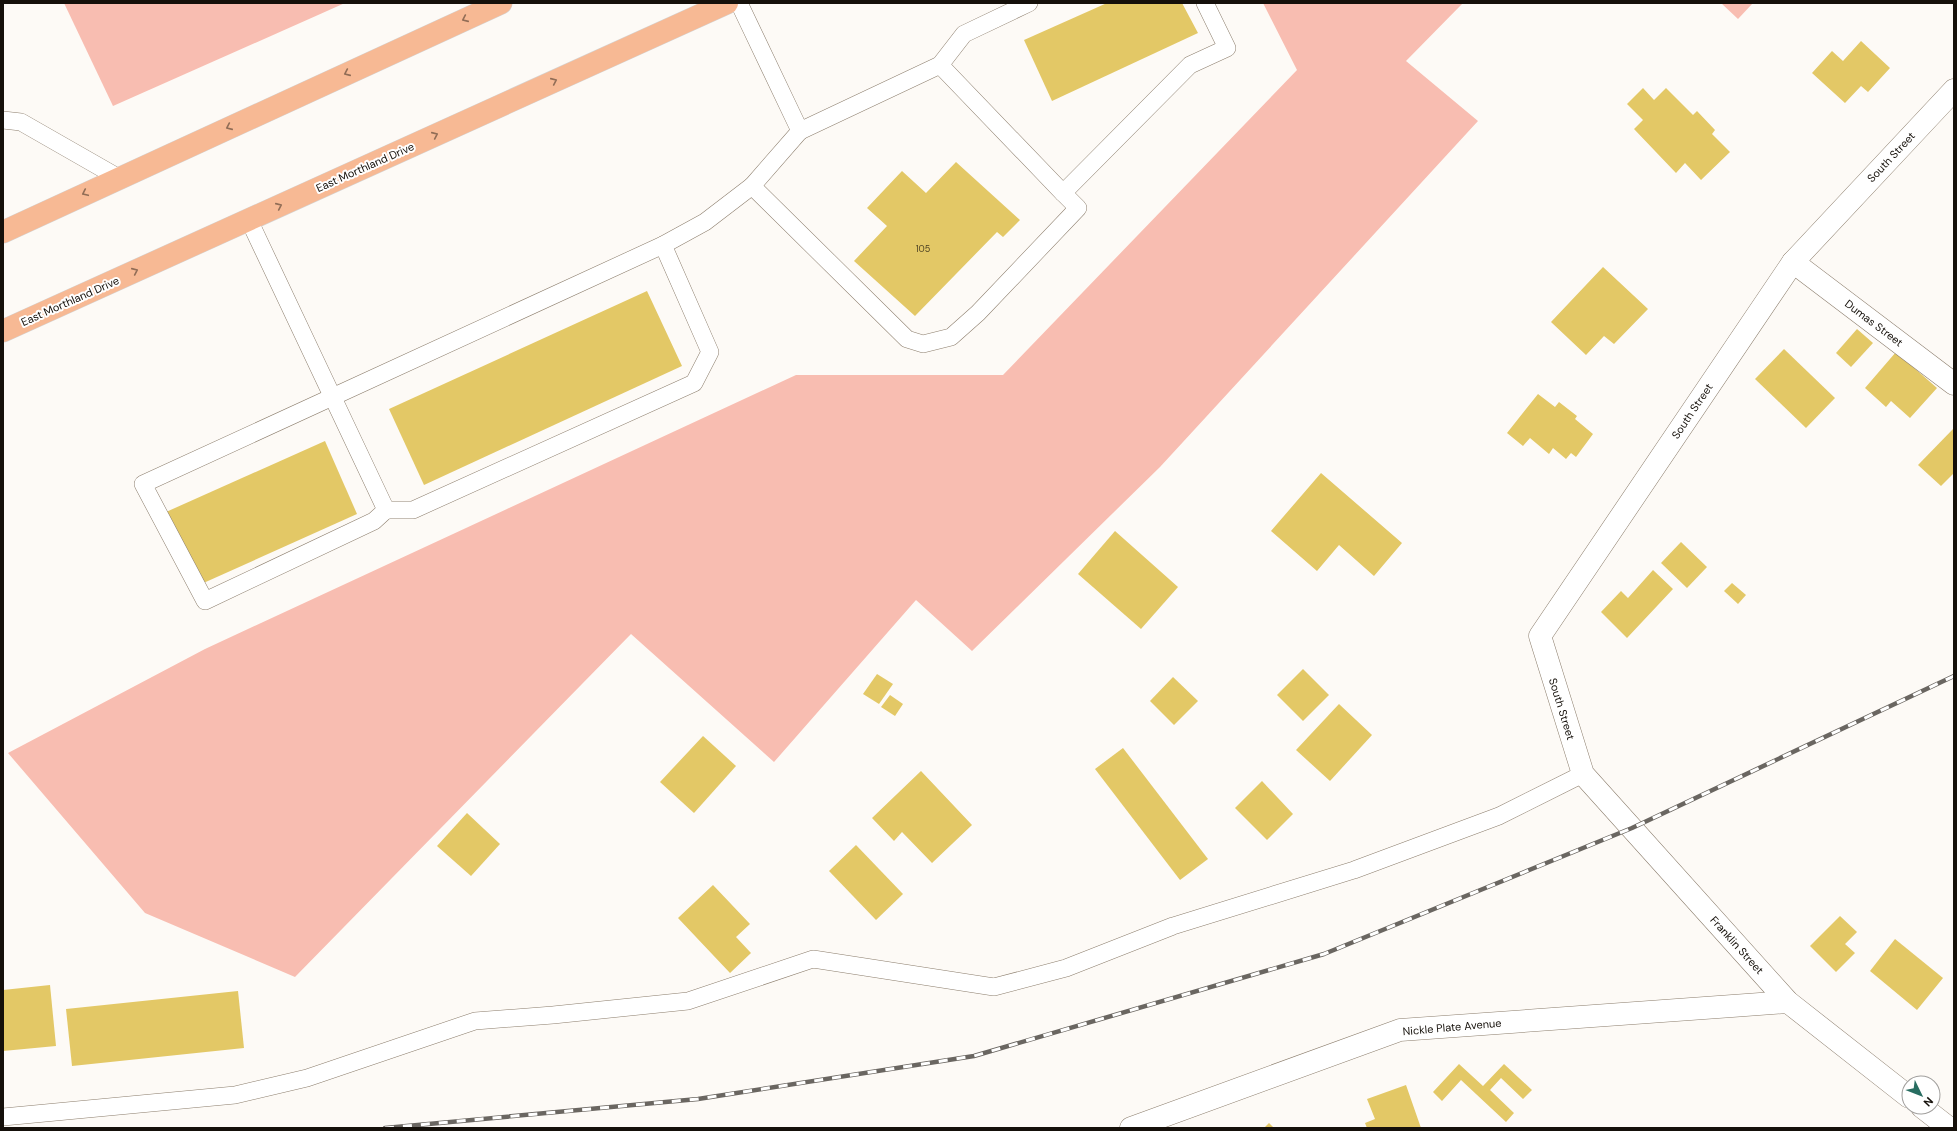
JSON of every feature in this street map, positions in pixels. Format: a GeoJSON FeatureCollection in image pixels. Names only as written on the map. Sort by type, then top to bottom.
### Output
{"type":"FeatureCollection","features":[{"type":"Feature","properties":{"kind":"highway"},"geometry":{"type":"LineString","coordinates":[[3,232],[501,3]]}},
{"type":"Feature","properties":{"kind":"highway","name":"East Morthland Drive"},"geometry":{"type":"LineString","coordinates":[[3,331],[727,3]]}},
{"type":"Feature","properties":{"kind":"street","name":"South Street"},"geometry":{"type":"LineString","coordinates":[[1583,774],[1540,636],[1793,262],[1954,90]]}},
{"type":"Feature","properties":{"kind":"street","name":"Dumas Street"},"geometry":{"type":"LineString","coordinates":[[1793,262],[1954,384]]}},
{"type":"Feature","properties":{"kind":"street","name":"Franklin Street"},"geometry":{"type":"LineString","coordinates":[[1583,774],[1788,1002],[1901,1091]]}},
{"type":"Feature","properties":{"kind":"street","name":"Nickle Plate Avenue"},"geometry":{"type":"LineString","coordinates":[[1131,1128],[1400,1030],[1788,1002]]}},
{"type":"Feature","properties":{"kind":"street"},"geometry":{"type":"LineString","coordinates":[[1932,1115],[1949,1128]]}},
{"type":"Feature","properties":{"kind":"lane"},"geometry":{"type":"LineString","coordinates":[[739,3],[800,131]]}},
{"type":"Feature","properties":{"kind":"lane"},"geometry":{"type":"LineString","coordinates":[[663,245],[710,352],[694,382],[413,510],[386,510],[374,522],[206,601],[144,484],[663,245],[705,222],[752,186],[800,131],[940,65],[964,34],[1029,3]]}},
{"type":"Feature","properties":{"kind":"lane"},"geometry":{"type":"LineString","coordinates":[[1063,193],[1190,65],[1227,48],[1205,3]]}},
{"type":"Feature","properties":{"kind":"lane"},"geometry":{"type":"LineString","coordinates":[[752,186],[907,339],[923,344],[951,337],[978,314],[1078,208],[940,65]]}},
{"type":"Feature","properties":{"kind":"lane"},"geometry":{"type":"LineString","coordinates":[[3,120],[21,122],[119,178]]}},
{"type":"Feature","properties":{"kind":"lane"},"geometry":{"type":"LineString","coordinates":[[249,220],[334,397],[386,510]]}},
{"type":"Feature","properties":{"kind":"lane"},"geometry":{"type":"LineString","coordinates":[[3,1117],[235,1095],[307,1078],[475,1021],[553,1016],[688,1001],[814,959],[994,987],[1066,968],[1173,926],[1354,870],[1498,816],[1583,774]]}},
{"type":"Feature","properties":{"kind":"shaded area"},"geometry":{"type":"Polygon","coordinates":[[[64,3],[345,3],[113,106],[64,3]]]}},
{"type":"Feature","properties":{"kind":"shaded area"},"geometry":{"type":"Polygon","coordinates":[[[1263,3],[1463,3],[1406,61],[1478,121],[1160,467],[972,651],[916,600],[774,762],[631,634],[295,977],[145,913],[8,753],[205,649],[796,375],[1003,375],[1297,70],[1263,3]]]}},
{"type":"Feature","properties":{"kind":"shaded area"},"geometry":{"type":"Polygon","coordinates":[[[1721,3],[1753,3],[1738,19],[1721,3]]]}},
{"type":"Feature","properties":{"kind":"building"},"geometry":{"type":"Polygon","coordinates":[[[1107,3],[1182,3],[1198,33],[1052,101],[1024,40],[1107,3]]]}},
{"type":"Feature","properties":{"kind":"building"},"geometry":{"type":"Polygon","coordinates":[[[1861,41],[1890,68],[1868,92],[1861,86],[1845,103],[1812,73],[1832,51],[1843,61],[1861,41]]]}},
{"type":"Feature","properties":{"kind":"building"},"geometry":{"type":"Polygon","coordinates":[[[1643,88],[1654,100],[1666,88],[1693,115],[1697,111],[1715,130],[1712,134],[1730,152],[1701,180],[1685,163],[1676,173],[1634,129],[1643,120],[1627,104],[1643,88]]]}},
{"type":"Feature","properties":{"kind":"building"},"geometry":{"type":"Polygon","coordinates":[[[956,162],[1020,220],[1003,237],[997,232],[915,316],[854,261],[887,226],[867,208],[902,171],[926,193],[956,162]]]}},
{"type":"Feature","properties":{"kind":"building"},"geometry":{"type":"Polygon","coordinates":[[[1603,267],[1648,309],[1614,344],[1604,336],[1586,355],[1551,322],[1603,267]]]}},
{"type":"Feature","properties":{"kind":"building"},"geometry":{"type":"Polygon","coordinates":[[[647,291],[682,366],[424,485],[389,409],[647,291]]]}},
{"type":"Feature","properties":{"kind":"building"},"geometry":{"type":"Polygon","coordinates":[[[1857,329],[1873,343],[1851,367],[1836,353],[1857,329]]]}},
{"type":"Feature","properties":{"kind":"building"},"geometry":{"type":"Polygon","coordinates":[[[1784,349],[1835,398],[1806,428],[1755,379],[1784,349]]]}},
{"type":"Feature","properties":{"kind":"building"},"geometry":{"type":"Polygon","coordinates":[[[1896,352],[1937,388],[1910,418],[1891,401],[1886,407],[1865,388],[1896,352]]]}},
{"type":"Feature","properties":{"kind":"building"},"geometry":{"type":"Polygon","coordinates":[[[1538,394],[1555,407],[1559,402],[1577,416],[1575,419],[1593,434],[1576,457],[1571,453],[1566,459],[1553,448],[1549,454],[1530,438],[1523,446],[1507,433],[1538,394]]]}},
{"type":"Feature","properties":{"kind":"building"},"geometry":{"type":"Polygon","coordinates":[[[1954,428],[1954,473],[1941,486],[1918,465],[1954,428]]]}},
{"type":"Feature","properties":{"kind":"building"},"geometry":{"type":"Polygon","coordinates":[[[325,441],[357,514],[199,585],[166,512],[325,441]]]}},
{"type":"Feature","properties":{"kind":"building"},"geometry":{"type":"Polygon","coordinates":[[[1321,473],[1402,543],[1374,576],[1339,545],[1317,571],[1271,531],[1321,473]]]}},
{"type":"Feature","properties":{"kind":"building"},"geometry":{"type":"Polygon","coordinates":[[[1115,531],[1178,587],[1141,629],[1078,574],[1115,531]]]}},
{"type":"Feature","properties":{"kind":"building"},"geometry":{"type":"Polygon","coordinates":[[[1681,542],[1707,567],[1687,588],[1661,563],[1681,542]]]}},
{"type":"Feature","properties":{"kind":"building"},"geometry":{"type":"Polygon","coordinates":[[[1653,570],[1673,589],[1627,638],[1601,612],[1621,591],[1628,598],[1653,570]]]}},
{"type":"Feature","properties":{"kind":"building"},"geometry":{"type":"Polygon","coordinates":[[[1732,583],[1746,595],[1738,604],[1724,591],[1732,583]]]}},
{"type":"Feature","properties":{"kind":"building"},"geometry":{"type":"Polygon","coordinates":[[[1303,669],[1329,695],[1303,721],[1277,695],[1303,669]]]}},
{"type":"Feature","properties":{"kind":"building"},"geometry":{"type":"Polygon","coordinates":[[[877,674],[893,684],[879,704],[863,694],[877,674]]]}},
{"type":"Feature","properties":{"kind":"building"},"geometry":{"type":"Polygon","coordinates":[[[1173,677],[1198,701],[1174,725],[1150,701],[1173,677]]]}},
{"type":"Feature","properties":{"kind":"building"},"geometry":{"type":"Polygon","coordinates":[[[890,695],[903,704],[895,716],[881,707],[890,695]]]}},
{"type":"Feature","properties":{"kind":"building"},"geometry":{"type":"Polygon","coordinates":[[[1339,704],[1372,735],[1330,781],[1296,750],[1339,704]]]}},
{"type":"Feature","properties":{"kind":"building"},"geometry":{"type":"Polygon","coordinates":[[[703,736],[736,766],[694,813],[660,782],[703,736]]]}},
{"type":"Feature","properties":{"kind":"building"},"geometry":{"type":"Polygon","coordinates":[[[1123,748],[1208,859],[1180,880],[1095,769],[1123,748]]]}},
{"type":"Feature","properties":{"kind":"building"},"geometry":{"type":"Polygon","coordinates":[[[921,771],[972,825],[932,863],[902,832],[894,841],[872,818],[921,771]]]}},
{"type":"Feature","properties":{"kind":"building"},"geometry":{"type":"Polygon","coordinates":[[[1262,781],[1293,814],[1267,840],[1235,808],[1262,781]]]}},
{"type":"Feature","properties":{"kind":"building"},"geometry":{"type":"Polygon","coordinates":[[[467,813],[500,844],[471,876],[437,846],[467,813]]]}},
{"type":"Feature","properties":{"kind":"building"},"geometry":{"type":"Polygon","coordinates":[[[856,845],[903,894],[876,920],[829,871],[856,845]]]}},
{"type":"Feature","properties":{"kind":"building"},"geometry":{"type":"Polygon","coordinates":[[[713,885],[750,924],[736,937],[751,953],[730,973],[678,918],[713,885]]]}},
{"type":"Feature","properties":{"kind":"building"},"geometry":{"type":"Polygon","coordinates":[[[1840,916],[1857,932],[1845,944],[1855,953],[1836,972],[1810,946],[1840,916]]]}},
{"type":"Feature","properties":{"kind":"building"},"geometry":{"type":"Polygon","coordinates":[[[1895,939],[1943,978],[1917,1010],[1870,971],[1895,939]]]}},
{"type":"Feature","properties":{"kind":"building"},"geometry":{"type":"Polygon","coordinates":[[[50,985],[56,1046],[3,1051],[3,990],[50,985]]]}},
{"type":"Feature","properties":{"kind":"building"},"geometry":{"type":"Polygon","coordinates":[[[238,991],[244,1048],[72,1066],[66,1009],[238,991]]]}},
{"type":"Feature","properties":{"kind":"building"},"geometry":{"type":"Polygon","coordinates":[[[1459,1064],[1483,1086],[1504,1064],[1532,1090],[1523,1099],[1501,1078],[1490,1090],[1514,1113],[1506,1122],[1461,1080],[1442,1101],[1433,1092],[1459,1064]]]}},
{"type":"Feature","properties":{"kind":"building"},"geometry":{"type":"Polygon","coordinates":[[[1406,1085],[1421,1128],[1367,1128],[1365,1123],[1375,1119],[1367,1099],[1406,1085]]]}},
{"type":"Feature","properties":{"kind":"building"},"geometry":{"type":"Polygon","coordinates":[[[1269,1123],[1274,1128],[1264,1128],[1269,1123]]]}},
{"type":"Feature","properties":{"kind":"railway"},"geometry":{"type":"LineString","coordinates":[[385,1128],[698,1099],[974,1056],[1324,954],[1632,828],[1954,676]]}}]}
